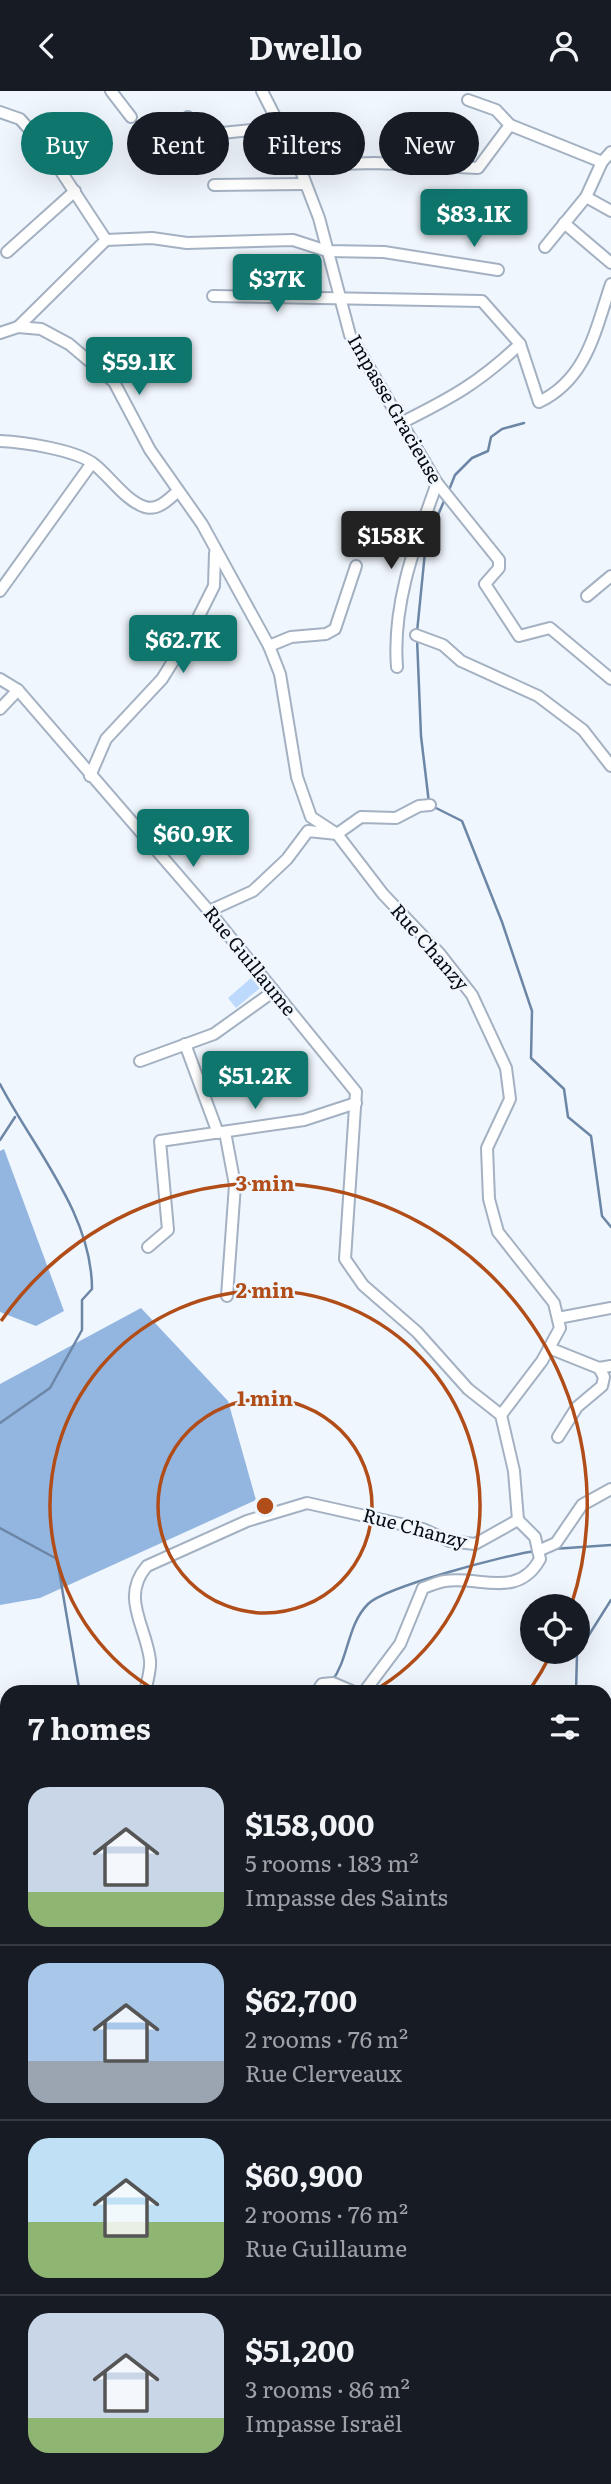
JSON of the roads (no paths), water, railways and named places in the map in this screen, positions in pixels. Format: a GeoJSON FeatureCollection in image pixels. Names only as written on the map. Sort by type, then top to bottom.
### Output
{"type":"FeatureCollection","features":[{"type":"Feature","properties":{"kind":"street"},"geometry":{"type":"LineString","coordinates":[[111,91],[127,112]]}},
{"type":"Feature","properties":{"kind":"street","name":"Impasse Gracieuse"},"geometry":{"type":"LineString","coordinates":[[262,91],[272,112]]}},
{"type":"Feature","properties":{"kind":"street"},"geometry":{"type":"LineString","coordinates":[[468,100],[496,110],[510,125],[602,162]]}},
{"type":"Feature","properties":{"kind":"street"},"geometry":{"type":"LineString","coordinates":[[0,112],[20,119],[45,147],[106,240]]}},
{"type":"Feature","properties":{"kind":"street"},"geometry":{"type":"LineString","coordinates":[[365,163],[478,167],[510,125]]}},
{"type":"Feature","properties":{"kind":"street"},"geometry":{"type":"LineString","coordinates":[[545,247],[586,197],[602,162],[611,152]]}},
{"type":"Feature","properties":{"kind":"street","name":"Impasse Gracieuse"},"geometry":{"type":"LineString","coordinates":[[302,175],[327,251],[350,335],[437,483],[499,560],[499,568],[485,585],[519,636],[550,628],[611,679]]}},
{"type":"Feature","properties":{"kind":"street"},"geometry":{"type":"LineString","coordinates":[[214,185],[305,184]]}},
{"type":"Feature","properties":{"kind":"street"},"geometry":{"type":"LineString","coordinates":[[7,253],[75,191]]}},
{"type":"Feature","properties":{"kind":"street"},"geometry":{"type":"LineString","coordinates":[[586,197],[611,211]]}},
{"type":"Feature","properties":{"kind":"street"},"geometry":{"type":"LineString","coordinates":[[564,223],[611,263]]}},
{"type":"Feature","properties":{"kind":"street"},"geometry":{"type":"LineString","coordinates":[[0,333],[18,327],[106,240],[152,239],[187,243],[293,240],[327,251],[384,252],[498,270]]}},
{"type":"Feature","properties":{"kind":"street"},"geometry":{"type":"LineString","coordinates":[[213,296],[482,301],[520,344],[539,402],[561,391],[585,358],[611,284]]}},
{"type":"Feature","properties":{"kind":"street","name":"Rue Chanzy"},"geometry":{"type":"LineString","coordinates":[[18,327],[41,329],[69,344],[114,382],[150,450],[202,524],[215,553],[269,646],[281,674],[297,778],[311,817],[337,834],[383,894],[440,954],[472,995],[506,1068],[510,1099],[487,1148],[489,1199],[498,1232],[554,1303],[558,1318]]}},
{"type":"Feature","properties":{"kind":"street"},"geometry":{"type":"LineString","coordinates":[[401,423],[485,377],[520,344]]}},
{"type":"Feature","properties":{"kind":"street"},"geometry":{"type":"LineString","coordinates":[[0,441],[73,454],[92,463],[133,500],[146,508],[156,508],[178,491]]}},
{"type":"Feature","properties":{"kind":"street"},"geometry":{"type":"LineString","coordinates":[[0,591],[92,463]]}},
{"type":"Feature","properties":{"kind":"street"},"geometry":{"type":"LineString","coordinates":[[397,667],[397,633],[403,589],[437,483]]}},
{"type":"Feature","properties":{"kind":"street"},"geometry":{"type":"LineString","coordinates":[[90,776],[106,739],[162,680],[190,634],[214,586],[215,553]]}},
{"type":"Feature","properties":{"kind":"street"},"geometry":{"type":"LineString","coordinates":[[269,646],[291,637],[326,634],[335,629],[356,566]]}},
{"type":"Feature","properties":{"kind":"street"},"geometry":{"type":"LineString","coordinates":[[587,596],[611,576]]}},
{"type":"Feature","properties":{"kind":"street"},"geometry":{"type":"LineString","coordinates":[[416,635],[443,645],[461,661],[538,695],[583,730],[611,766]]}},
{"type":"Feature","properties":{"kind":"street","name":"Rue Guillaume"},"geometry":{"type":"LineString","coordinates":[[0,678],[18,690],[209,911],[356,1097]]}},
{"type":"Feature","properties":{"kind":"street"},"geometry":{"type":"LineString","coordinates":[[0,709],[18,690]]}},
{"type":"Feature","properties":{"kind":"street"},"geometry":{"type":"LineString","coordinates":[[209,911],[253,891],[287,859],[308,831],[337,834],[361,817],[396,818],[419,806],[430,805]]}},
{"type":"Feature","properties":{"kind":"street"},"geometry":{"type":"LineString","coordinates":[[140,1061],[214,1034],[274,991]]}},
{"type":"Feature","properties":{"kind":"street"},"geometry":{"type":"LineString","coordinates":[[185,1044],[221,1132],[235,1185],[227,1296]]}},
{"type":"Feature","properties":{"kind":"street"},"geometry":{"type":"LineString","coordinates":[[148,1247],[169,1230],[160,1141],[304,1120],[356,1097],[345,1259],[363,1285],[417,1332],[468,1389],[501,1415],[514,1471],[518,1520],[535,1537],[540,1559],[531,1575],[520,1581],[444,1581],[423,1588],[400,1644],[369,1685]]}},
{"type":"Feature","properties":{"kind":"street"},"geometry":{"type":"LineString","coordinates":[[501,1415],[549,1348],[560,1328],[558,1318],[611,1308]]}},
{"type":"Feature","properties":{"kind":"street"},"geometry":{"type":"LineString","coordinates":[[549,1348],[605,1366],[602,1386],[577,1407],[558,1437]]}},
{"type":"Feature","properties":{"kind":"street"},"geometry":{"type":"LineString","coordinates":[[538,1551],[556,1543],[582,1505],[611,1489]]}},
{"type":"Feature","properties":{"kind":"street","name":"Rue Chanzy"},"geometry":{"type":"LineString","coordinates":[[146,1685],[150,1661],[134,1597],[137,1578],[147,1566],[247,1521],[307,1503],[423,1529],[449,1541],[475,1544],[518,1520]]}},
{"type":"Feature","properties":{"kind":"waterway"},"geometry":{"type":"LineString","coordinates":[[449,490],[455,475],[472,458],[488,451],[491,437],[502,429],[524,423]]}},
{"type":"Feature","properties":{"kind":"waterway"},"geometry":{"type":"LineString","coordinates":[[417,632],[426,542],[445,499]]}},
{"type":"Feature","properties":{"kind":"waterway"},"geometry":{"type":"LineString","coordinates":[[417,638],[421,736],[429,803]]}},
{"type":"Feature","properties":{"kind":"waterway"},"geometry":{"type":"LineString","coordinates":[[434,807],[462,821],[502,922],[532,1011],[531,1058],[564,1089],[568,1117],[591,1136],[602,1216],[611,1227]]}},
{"type":"Feature","properties":{"kind":"waterway"},"geometry":{"type":"LineString","coordinates":[[0,1084],[72,1208],[89,1261],[92,1289],[82,1300],[82,1330],[50,1388],[0,1423]]}},
{"type":"Feature","properties":{"kind":"waterway"},"geometry":{"type":"LineString","coordinates":[[0,1140],[15,1117]]}},
{"type":"Feature","properties":{"kind":"waterway"},"geometry":{"type":"LineString","coordinates":[[0,1528],[57,1559],[78,1685]]}},
{"type":"Feature","properties":{"kind":"waterway"},"geometry":{"type":"LineString","coordinates":[[553,1549],[611,1545]]}},
{"type":"Feature","properties":{"kind":"waterway"},"geometry":{"type":"LineString","coordinates":[[332,1681],[338,1672],[356,1622],[368,1604],[398,1589],[448,1572],[536,1551]]}},
{"type":"Feature","properties":{"kind":"waterway"},"geometry":{"type":"LineString","coordinates":[[576,1685],[577,1654],[611,1600]]}}]}
